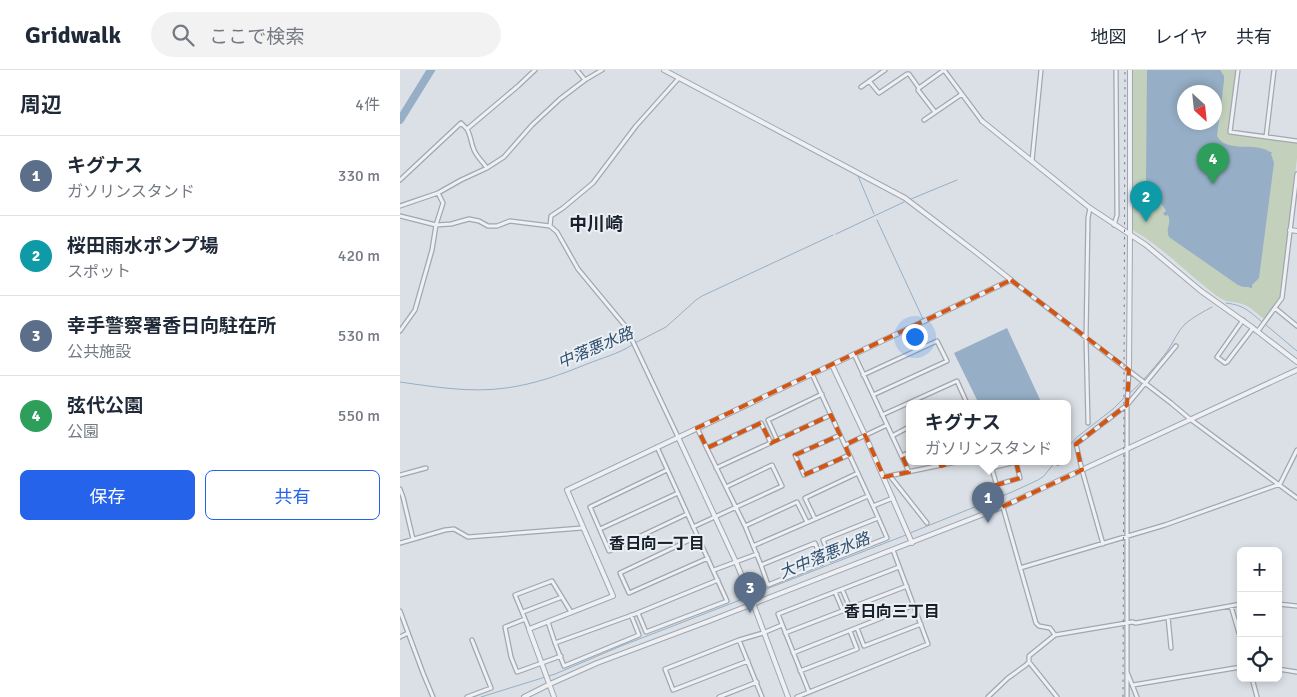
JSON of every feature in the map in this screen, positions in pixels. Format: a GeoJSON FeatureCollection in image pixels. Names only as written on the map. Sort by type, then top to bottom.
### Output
{"type":"FeatureCollection","features":[{"type":"Feature","properties":{"kind":"street"},"geometry":{"type":"LineString","coordinates":[[467,129],[535,70]]}},
{"type":"Feature","properties":{"kind":"street"},"geometry":{"type":"LineString","coordinates":[[577,70],[585,80]]}},
{"type":"Feature","properties":{"kind":"street"},"geometry":{"type":"LineString","coordinates":[[400,206],[438,193],[487,168],[504,157],[532,125],[552,106],[585,80],[602,70]]}},
{"type":"Feature","properties":{"kind":"street"},"geometry":{"type":"LineString","coordinates":[[664,70],[905,198],[1297,498]]}},
{"type":"Feature","properties":{"kind":"street"},"geometry":{"type":"LineString","coordinates":[[861,87],[885,70]]}},
{"type":"Feature","properties":{"kind":"street"},"geometry":{"type":"LineString","coordinates":[[919,88],[944,70],[982,120],[1090,208],[1146,245],[1201,291],[1244,320],[1297,362]]}},
{"type":"Feature","properties":{"kind":"street"},"geometry":{"type":"LineString","coordinates":[[1032,160],[1041,70]]}},
{"type":"Feature","properties":{"kind":"street"},"geometry":{"type":"LineString","coordinates":[[1114,224],[1117,216],[1116,70]]}},
{"type":"Feature","properties":{"kind":"street"},"geometry":{"type":"LineString","coordinates":[[1127,697],[1130,70]]}},
{"type":"Feature","properties":{"kind":"street"},"geometry":{"type":"LineString","coordinates":[[1238,70],[1230,132],[1297,141]]}},
{"type":"Feature","properties":{"kind":"street"},"geometry":{"type":"LineString","coordinates":[[1266,137],[1274,70]]}},
{"type":"Feature","properties":{"kind":"street"},"geometry":{"type":"LineString","coordinates":[[869,81],[879,94],[908,74],[935,112]]}},
{"type":"Feature","properties":{"kind":"street"},"geometry":{"type":"LineString","coordinates":[[550,226],[551,216],[594,183],[636,126],[679,78]]}},
{"type":"Feature","properties":{"kind":"street"},"geometry":{"type":"LineString","coordinates":[[924,120],[962,94]]}},
{"type":"Feature","properties":{"kind":"street"},"geometry":{"type":"LineString","coordinates":[[400,180],[461,123],[467,129],[473,147],[487,168]]}},
{"type":"Feature","properties":{"kind":"street"},"geometry":{"type":"LineString","coordinates":[[1258,331],[1282,298],[1297,174]]}},
{"type":"Feature","properties":{"kind":"street"},"geometry":{"type":"LineString","coordinates":[[400,331],[415,310],[432,250],[442,203],[438,193]]}},
{"type":"Feature","properties":{"kind":"street"},"geometry":{"type":"LineString","coordinates":[[1088,423],[1086,338],[1088,218],[1090,208]]}},
{"type":"Feature","properties":{"kind":"street"},"geometry":{"type":"LineString","coordinates":[[400,216],[436,225],[451,224],[469,219],[479,221],[488,226],[497,226],[510,221],[550,226],[557,232],[578,269],[626,326],[716,516],[753,604],[788,697]]}},
{"type":"Feature","properties":{"kind":"street"},"geometry":{"type":"LineString","coordinates":[[1290,230],[1297,231]]}},
{"type":"Feature","properties":{"kind":"street"},"geometry":{"type":"LineString","coordinates":[[529,629],[613,596],[567,490],[1011,280]]}},
{"type":"Feature","properties":{"kind":"street"},"geometry":{"type":"LineString","coordinates":[[1275,308],[1297,326]]}},
{"type":"Feature","properties":{"kind":"street"},"geometry":{"type":"LineString","coordinates":[[1244,320],[1217,357],[1225,363],[1253,328]]}},
{"type":"Feature","properties":{"kind":"street"},"geometry":{"type":"LineString","coordinates":[[863,375],[938,341],[947,361],[872,395]]}},
{"type":"Feature","properties":{"kind":"street"},"geometry":{"type":"LineString","coordinates":[[1103,544],[1076,444],[1127,404],[1176,346]]}},
{"type":"Feature","properties":{"kind":"street"},"geometry":{"type":"LineString","coordinates":[[854,354],[909,472]]}},
{"type":"Feature","properties":{"kind":"street"},"geometry":{"type":"LineString","coordinates":[[832,365],[912,542]]}},
{"type":"Feature","properties":{"kind":"street"},"geometry":{"type":"LineString","coordinates":[[524,697],[597,663],[893,550],[1002,505],[1297,370]]}},
{"type":"Feature","properties":{"kind":"street"},"geometry":{"type":"LineString","coordinates":[[812,374],[822,394],[844,445],[858,473],[887,538],[831,560],[823,540],[878,518]]}},
{"type":"Feature","properties":{"kind":"street"},"geometry":{"type":"LineString","coordinates":[[915,400],[956,381],[966,400]]}},
{"type":"Feature","properties":{"kind":"street"},"geometry":{"type":"LineString","coordinates":[[778,440],[768,420],[822,394]]}},
{"type":"Feature","properties":{"kind":"street"},"geometry":{"type":"LineString","coordinates":[[882,415],[906,404]]}},
{"type":"Feature","properties":{"kind":"street"},"geometry":{"type":"LineString","coordinates":[[716,468],[831,414]]}},
{"type":"Feature","properties":{"kind":"street"},"geometry":{"type":"LineString","coordinates":[[707,448],[761,423],[770,443]]}},
{"type":"Feature","properties":{"kind":"street"},"geometry":{"type":"LineString","coordinates":[[844,445],[887,425]]}},
{"type":"Feature","properties":{"kind":"street"},"geometry":{"type":"LineString","coordinates":[[697,428],[745,526],[768,586],[824,563],[815,543],[761,565]]}},
{"type":"Feature","properties":{"kind":"street"},"geometry":{"type":"LineString","coordinates":[[892,436],[906,429]]}},
{"type":"Feature","properties":{"kind":"street"},"geometry":{"type":"LineString","coordinates":[[840,435],[795,455],[804,475],[849,454]]}},
{"type":"Feature","properties":{"kind":"street"},"geometry":{"type":"LineString","coordinates":[[638,613],[646,632],[727,601],[656,447]]}},
{"type":"Feature","properties":{"kind":"street"},"geometry":{"type":"LineString","coordinates":[[1020,568],[1127,537],[1201,513],[1280,484],[1297,450]]}},
{"type":"Feature","properties":{"kind":"street"},"geometry":{"type":"LineString","coordinates":[[902,456],[906,454]]}},
{"type":"Feature","properties":{"kind":"street"},"geometry":{"type":"LineString","coordinates":[[884,477],[936,465]]}},
{"type":"Feature","properties":{"kind":"street"},"geometry":{"type":"LineString","coordinates":[[990,465],[1036,623],[1039,626],[1050,628],[1055,635]]}},
{"type":"Feature","properties":{"kind":"street"},"geometry":{"type":"LineString","coordinates":[[991,468],[1004,465]]}},
{"type":"Feature","properties":{"kind":"street"},"geometry":{"type":"LineString","coordinates":[[996,485],[1020,478],[1017,465]]}},
{"type":"Feature","properties":{"kind":"street"},"geometry":{"type":"LineString","coordinates":[[694,527],[782,486],[772,466],[726,487]]}},
{"type":"Feature","properties":{"kind":"street"},"geometry":{"type":"LineString","coordinates":[[400,475],[426,468]]}},
{"type":"Feature","properties":{"kind":"street"},"geometry":{"type":"LineString","coordinates":[[667,470],[590,507],[609,551],[688,514]]}},
{"type":"Feature","properties":{"kind":"street"},"geometry":{"type":"LineString","coordinates":[[814,519],[805,498],[858,473]]}},
{"type":"Feature","properties":{"kind":"street"},"geometry":{"type":"LineString","coordinates":[[890,476],[926,523]]}},
{"type":"Feature","properties":{"kind":"street"},"geometry":{"type":"LineString","coordinates":[[400,489],[404,497],[413,539]]}},
{"type":"Feature","properties":{"kind":"street"},"geometry":{"type":"LineString","coordinates":[[600,530],[678,493]]}},
{"type":"Feature","properties":{"kind":"street"},"geometry":{"type":"LineString","coordinates":[[753,546],[868,496]]}},
{"type":"Feature","properties":{"kind":"street"},"geometry":{"type":"LineString","coordinates":[[873,506],[893,498]]}},
{"type":"Feature","properties":{"kind":"street"},"geometry":{"type":"LineString","coordinates":[[745,526],[797,502],[807,522]]}},
{"type":"Feature","properties":{"kind":"street"},"geometry":{"type":"LineString","coordinates":[[400,543],[454,529],[468,537],[582,528]]}},
{"type":"Feature","properties":{"kind":"street"},"geometry":{"type":"LineString","coordinates":[[698,536],[620,573],[629,593],[708,558]]}},
{"type":"Feature","properties":{"kind":"street"},"geometry":{"type":"LineString","coordinates":[[797,697],[928,644],[893,550]]}},
{"type":"Feature","properties":{"kind":"street"},"geometry":{"type":"LineString","coordinates":[[714,570],[757,554]]}},
{"type":"Feature","properties":{"kind":"street"},"geometry":{"type":"LineString","coordinates":[[809,692],[778,614],[899,567]]}},
{"type":"Feature","properties":{"kind":"street"},"geometry":{"type":"LineString","coordinates":[[555,643],[638,613],[718,580]]}},
{"type":"Feature","properties":{"kind":"street"},"geometry":{"type":"LineString","coordinates":[[554,697],[516,595],[552,581],[571,612]]}},
{"type":"Feature","properties":{"kind":"street"},"geometry":{"type":"LineString","coordinates":[[785,633],[907,586]]}},
{"type":"Feature","properties":{"kind":"street"},"geometry":{"type":"LineString","coordinates":[[842,589],[850,608]]}},
{"type":"Feature","properties":{"kind":"street"},"geometry":{"type":"LineString","coordinates":[[835,592],[843,611]]}},
{"type":"Feature","properties":{"kind":"street"},"geometry":{"type":"LineString","coordinates":[[523,612],[562,597]]}},
{"type":"Feature","properties":{"kind":"street"},"geometry":{"type":"LineString","coordinates":[[1282,604],[1297,606]]}},
{"type":"Feature","properties":{"kind":"street"},"geometry":{"type":"LineString","coordinates":[[793,653],[914,605]]}},
{"type":"Feature","properties":{"kind":"street"},"geometry":{"type":"LineString","coordinates":[[1057,697],[1029,662],[1029,656],[1055,635],[1237,605]]}},
{"type":"Feature","properties":{"kind":"street"},"geometry":{"type":"LineString","coordinates":[[1231,606],[1240,637]]}},
{"type":"Feature","properties":{"kind":"street"},"geometry":{"type":"LineString","coordinates":[[400,611],[433,697]]}},
{"type":"Feature","properties":{"kind":"street"},"geometry":{"type":"LineString","coordinates":[[548,622],[564,666],[639,634],[632,615]]}},
{"type":"Feature","properties":{"kind":"street"},"geometry":{"type":"LineString","coordinates":[[1168,617],[1171,648]]}},
{"type":"Feature","properties":{"kind":"street"},"geometry":{"type":"LineString","coordinates":[[525,619],[506,627],[511,657],[517,672],[561,656]]}},
{"type":"Feature","properties":{"kind":"street"},"geometry":{"type":"LineString","coordinates":[[857,628],[864,646],[922,624]]}},
{"type":"Feature","properties":{"kind":"street"},"geometry":{"type":"LineString","coordinates":[[748,661],[674,690],[665,669],[782,625]]}},
{"type":"Feature","properties":{"kind":"street"},"geometry":{"type":"LineString","coordinates":[[800,671],[857,649],[850,631]]}},
{"type":"Feature","properties":{"kind":"street"},"geometry":{"type":"LineString","coordinates":[[400,637],[408,633]]}},
{"type":"Feature","properties":{"kind":"street"},"geometry":{"type":"LineString","coordinates":[[467,697],[491,688],[472,640]]}},
{"type":"Feature","properties":{"kind":"street"},"geometry":{"type":"LineString","coordinates":[[739,640],[762,697]]}},
{"type":"Feature","properties":{"kind":"street"},"geometry":{"type":"LineString","coordinates":[[988,697],[1029,662]]}},
{"type":"Feature","properties":{"kind":"street"},"geometry":{"type":"LineString","coordinates":[[1133,686],[1237,668]]}},
{"type":"Feature","properties":{"kind":"street"},"geometry":{"type":"LineString","coordinates":[[1126,670],[1137,697]]}},
{"type":"Feature","properties":{"kind":"street"},"geometry":{"type":"LineString","coordinates":[[1282,670],[1297,672]]}},
{"type":"Feature","properties":{"kind":"street"},"geometry":{"type":"LineString","coordinates":[[719,697],[756,682]]}},
{"type":"Feature","properties":{"kind":"street"},"geometry":{"type":"LineString","coordinates":[[1253,682],[1257,697]]}},
{"type":"Feature","properties":{"kind":"highlighted area"},"geometry":{"type":"Polygon","coordinates":[[[1011,280],[1129,370],[1127,405],[1076,444],[1082,470],[1002,507],[996,485],[1020,478],[1012,446],[941,466],[930,442],[902,456],[909,472],[884,477],[865,435],[845,445],[849,455],[804,475],[795,455],[840,435],[831,415],[771,443],[761,423],[707,448],[697,428],[1011,280]]]}},
{"type":"Feature","properties":{"kind":"green space"},"geometry":{"type":"Polygon","coordinates":[[[1133,70],[1236,70],[1229,133],[1297,142],[1297,158],[1280,298],[1264,319],[1245,305],[1225,301],[1220,298],[1157,246],[1134,231],[1133,70]]]}},
{"type":"Feature","properties":{"kind":"water"},"geometry":{"type":"Polygon","coordinates":[[[1147,70],[1220,70],[1224,76],[1222,97],[1222,85],[1177,85],[1177,130],[1218,130],[1217,136],[1227,145],[1257,147],[1272,152],[1274,163],[1259,278],[1252,285],[1252,288],[1238,285],[1169,237],[1168,215],[1165,216],[1163,213],[1166,211],[1164,207],[1151,197],[1144,181],[1146,181],[1147,70]]]}},
{"type":"Feature","properties":{"kind":"water"},"geometry":{"type":"Polygon","coordinates":[[[1007,328],[1040,400],[977,400],[954,353],[1007,328]]]}},
{"type":"Feature","properties":{"kind":"waterway"},"geometry":{"type":"LineString","coordinates":[[400,120],[431,70]]}},
{"type":"Feature","properties":{"kind":"waterway"},"geometry":{"type":"LineString","coordinates":[[858,176],[874,214]]}},
{"type":"Feature","properties":{"kind":"waterway","name":"中落悪水路"},"geometry":{"type":"LineString","coordinates":[[911,199],[957,180]]}},
{"type":"Feature","properties":{"kind":"waterway","name":"中落悪水路"},"geometry":{"type":"LineString","coordinates":[[836,234],[904,202]]}},
{"type":"Feature","properties":{"kind":"waterway"},"geometry":{"type":"LineString","coordinates":[[877,220],[923,319]]}},
{"type":"Feature","properties":{"kind":"waterway","name":"中落悪水路"},"geometry":{"type":"LineString","coordinates":[[635,343],[666,327],[702,296],[833,235]]}},
{"type":"Feature","properties":{"kind":"waterway","name":"大中落悪水路"},"geometry":{"type":"LineString","coordinates":[[1226,303],[1242,307],[1262,322]]}},
{"type":"Feature","properties":{"kind":"waterway","name":"大中落悪水路"},"geometry":{"type":"LineString","coordinates":[[1129,394],[1159,362],[1185,324],[1212,307]]}},
{"type":"Feature","properties":{"kind":"waterway","name":"大中落悪水路"},"geometry":{"type":"LineString","coordinates":[[1266,325],[1297,351]]}},
{"type":"Feature","properties":{"kind":"waterway","name":"中落悪水路"},"geometry":{"type":"LineString","coordinates":[[400,382],[466,390],[506,388],[537,382],[616,353],[632,345]]}},
{"type":"Feature","properties":{"kind":"waterway","name":"大中落悪水路"},"geometry":{"type":"LineString","coordinates":[[1071,444],[1126,396]]}},
{"type":"Feature","properties":{"kind":"waterway","name":"大中落悪水路"},"geometry":{"type":"LineString","coordinates":[[910,533],[1038,480],[1053,465]]}},
{"type":"Feature","properties":{"kind":"waterway","name":"大中落悪水路"},"geometry":{"type":"LineString","coordinates":[[751,595],[906,535]]}},
{"type":"Feature","properties":{"kind":"waterway","name":"大中落悪水路"},"geometry":{"type":"LineString","coordinates":[[481,697],[555,674],[621,646],[748,597]]}},
{"type":"Feature","properties":{"kind":"railway"},"geometry":{"type":"LineString","coordinates":[[1123,697],[1125,70]]}},
{"type":"Feature","properties":{"kind":"place","name":"弦代公園"},"geometry":{"type":"Point","coordinates":[1213,184]}},
{"type":"Feature","properties":{"kind":"place","name":"桜田雨水ポンプ場"},"geometry":{"type":"Point","coordinates":[1146,222]}},
{"type":"Feature","properties":{"kind":"place","name":"キグナス"},"geometry":{"type":"Point","coordinates":[988,523]}},
{"type":"Feature","properties":{"kind":"place","name":"幸手警察署香日向駐在所"},"geometry":{"type":"Point","coordinates":[750,613]}},
{"type":"Feature","properties":{"kind":"district","name":"中川崎"},"geometry":{"type":"Point","coordinates":[596,224]}},
{"type":"Feature","properties":{"kind":"district","name":"香日向一丁目"},"geometry":{"type":"Point","coordinates":[657,543]}},
{"type":"Feature","properties":{"kind":"district","name":"香日向三丁目"},"geometry":{"type":"Point","coordinates":[892,611]}}]}
